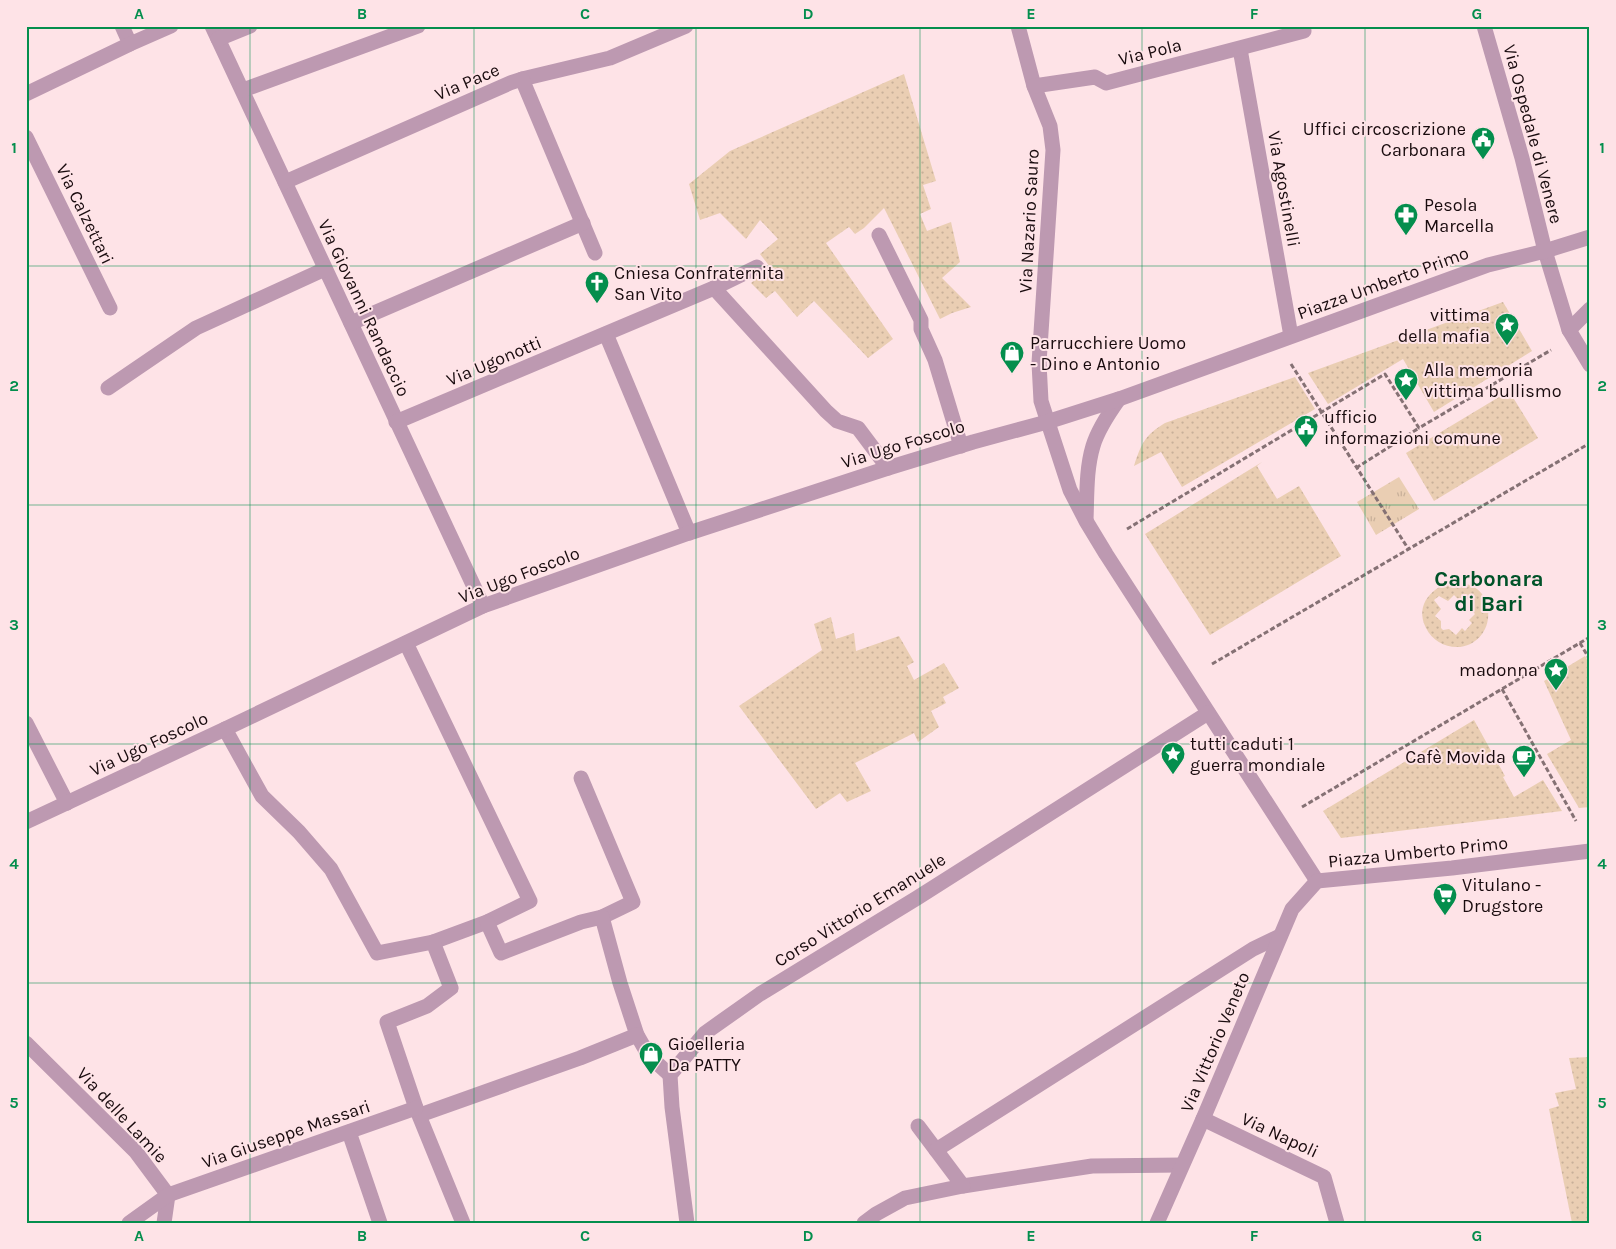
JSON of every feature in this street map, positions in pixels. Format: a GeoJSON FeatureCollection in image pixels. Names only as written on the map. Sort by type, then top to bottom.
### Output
{"type":"FeatureCollection","features":[{"type":"Feature","properties":{"kind":"street"},"geometry":{"type":"LineString","coordinates":[[122,26],[130,44]]}},
{"type":"Feature","properties":{"kind":"street"},"geometry":{"type":"LineString","coordinates":[[26,94],[171,26]]}},
{"type":"Feature","properties":{"kind":"street"},"geometry":{"type":"LineString","coordinates":[[215,32],[250,26]]}},
{"type":"Feature","properties":{"kind":"street"},"geometry":{"type":"LineString","coordinates":[[243,90],[418,26]]}},
{"type":"Feature","properties":{"kind":"street"},"geometry":{"type":"LineString","coordinates":[[522,79],[610,58],[686,26]]}},
{"type":"Feature","properties":{"kind":"street","name":"Via Nazario Sauro"},"geometry":{"type":"LineString","coordinates":[[1018,26],[1034,86],[1050,126],[1053,150],[1039,363],[1040,401],[1047,422]]}},
{"type":"Feature","properties":{"kind":"street","name":"Via Ospedale di Venere"},"geometry":{"type":"LineString","coordinates":[[1484,26],[1522,158],[1546,251]]}},
{"type":"Feature","properties":{"kind":"street","name":"Via Pola"},"geometry":{"type":"LineString","coordinates":[[1034,86],[1095,77],[1106,83],[1304,31]]}},
{"type":"Feature","properties":{"kind":"street","name":"Via Giovanni Randaccio"},"geometry":{"type":"LineString","coordinates":[[215,32],[483,606]]}},
{"type":"Feature","properties":{"kind":"street","name":"Via Agostinelli"},"geometry":{"type":"LineString","coordinates":[[1240,49],[1291,336]]}},
{"type":"Feature","properties":{"kind":"street","name":"Via Pace"},"geometry":{"type":"LineString","coordinates":[[286,182],[522,79],[595,253]]}},
{"type":"Feature","properties":{"kind":"street","name":"Via Calzettari"},"geometry":{"type":"LineString","coordinates":[[26,137],[110,308]]}},
{"type":"Feature","properties":{"kind":"street"},"geometry":{"type":"LineString","coordinates":[[351,323],[582,223]]}},
{"type":"Feature","properties":{"kind":"street"},"geometry":{"type":"LineString","coordinates":[[878,235],[921,320],[921,329],[935,360],[960,446]]}},
{"type":"Feature","properties":{"kind":"street","name":"Piazza Umberto Primo"},"geometry":{"type":"LineString","coordinates":[[1590,237],[1546,251],[1488,265],[1119,398],[1047,422],[1070,490],[1086,521],[1317,881],[1452,868],[1590,851]]}},
{"type":"Feature","properties":{"kind":"street"},"geometry":{"type":"LineString","coordinates":[[1546,251],[1569,330],[1590,365]]}},
{"type":"Feature","properties":{"kind":"street","name":"Via Ugonotti"},"geometry":{"type":"LineString","coordinates":[[396,422],[714,288],[758,267]]}},
{"type":"Feature","properties":{"kind":"street"},"geometry":{"type":"LineString","coordinates":[[108,388],[196,328],[325,269]]}},
{"type":"Feature","properties":{"kind":"street"},"geometry":{"type":"LineString","coordinates":[[714,288],[826,411],[837,421],[858,428],[888,468]]}},
{"type":"Feature","properties":{"kind":"street"},"geometry":{"type":"LineString","coordinates":[[1569,330],[1590,309]]}},
{"type":"Feature","properties":{"kind":"street"},"geometry":{"type":"LineString","coordinates":[[606,334],[688,533]]}},
{"type":"Feature","properties":{"kind":"street"},"geometry":{"type":"LineString","coordinates":[[1086,521],[1088,480],[1093,446],[1105,420],[1119,398]]}},
{"type":"Feature","properties":{"kind":"street","name":"Via Ugo Foscolo"},"geometry":{"type":"LineString","coordinates":[[26,822],[483,606],[688,533],[888,468],[1047,422]]}},
{"type":"Feature","properties":{"kind":"street"},"geometry":{"type":"LineString","coordinates":[[225,729],[262,796],[331,869],[377,953],[433,942],[487,922],[530,901],[406,643]]}},
{"type":"Feature","properties":{"kind":"street","name":"Corso Vittorio Emanuele"},"geometry":{"type":"LineString","coordinates":[[670,1075],[706,1033],[760,994],[917,898],[1208,713]]}},
{"type":"Feature","properties":{"kind":"street"},"geometry":{"type":"LineString","coordinates":[[26,723],[67,802]]}},
{"type":"Feature","properties":{"kind":"street"},"geometry":{"type":"LineString","coordinates":[[487,922],[500,953],[581,922],[602,917],[633,902],[581,778]]}},
{"type":"Feature","properties":{"kind":"street","name":"Via Vittorio Veneto"},"geometry":{"type":"LineString","coordinates":[[1157,1223],[1292,909],[1317,881]]}},
{"type":"Feature","properties":{"kind":"street"},"geometry":{"type":"LineString","coordinates":[[602,917],[620,983],[637,1034],[649,1056],[670,1075],[672,1107],[687,1223]]}},
{"type":"Feature","properties":{"kind":"street"},"geometry":{"type":"LineString","coordinates":[[936,1150],[1253,948],[1280,936]]}},
{"type":"Feature","properties":{"kind":"street"},"geometry":{"type":"LineString","coordinates":[[433,942],[451,988],[427,1006],[387,1022],[418,1112],[463,1223]]}},
{"type":"Feature","properties":{"kind":"street","name":"Via Giuseppe Massari"},"geometry":{"type":"LineString","coordinates":[[129,1223],[168,1194],[349,1132],[418,1112],[580,1058],[637,1034]]}},
{"type":"Feature","properties":{"kind":"street","name":"Via delle Lamie"},"geometry":{"type":"LineString","coordinates":[[26,1043],[136,1152],[168,1194]]}},
{"type":"Feature","properties":{"kind":"street","name":"Via Napoli"},"geometry":{"type":"LineString","coordinates":[[1203,1119],[1324,1177],[1337,1223]]}},
{"type":"Feature","properties":{"kind":"street"},"geometry":{"type":"LineString","coordinates":[[918,1126],[963,1186]]}},
{"type":"Feature","properties":{"kind":"street"},"geometry":{"type":"LineString","coordinates":[[349,1132],[380,1223]]}},
{"type":"Feature","properties":{"kind":"street"},"geometry":{"type":"LineString","coordinates":[[864,1223],[905,1198],[963,1186],[1092,1166],[1182,1165]]}},
{"type":"Feature","properties":{"kind":"street"},"geometry":{"type":"LineString","coordinates":[[164,1223],[168,1194]]}},
{"type":"Feature","properties":{"kind":"path"},"geometry":{"type":"LineString","coordinates":[[1356,468],[1419,428],[1552,350]]}},
{"type":"Feature","properties":{"kind":"path"},"geometry":{"type":"LineString","coordinates":[[1291,364],[1409,550]]}},
{"type":"Feature","properties":{"kind":"path"},"geometry":{"type":"LineString","coordinates":[[1127,529],[1385,374],[1419,428]]}},
{"type":"Feature","properties":{"kind":"path"},"geometry":{"type":"LineString","coordinates":[[1212,664],[1590,443]]}},
{"type":"Feature","properties":{"kind":"path"},"geometry":{"type":"LineString","coordinates":[[1302,807],[1590,637]]}},
{"type":"Feature","properties":{"kind":"path"},"geometry":{"type":"LineString","coordinates":[[1580,643],[1590,660]]}},
{"type":"Feature","properties":{"kind":"path"},"geometry":{"type":"LineString","coordinates":[[1502,689],[1576,821]]}},
{"type":"Feature","properties":{"kind":"green space"},"geometry":{"type":"Polygon","coordinates":[[[904,74],[936,181],[923,185],[931,209],[920,214],[927,231],[951,222],[960,262],[942,278],[971,307],[940,319],[884,208],[864,228],[855,234],[849,227],[826,243],[893,339],[868,358],[814,301],[797,317],[775,291],[766,298],[751,283],[770,267],[760,254],[778,239],[760,220],[746,239],[720,213],[700,220],[689,184],[730,151],[904,74]]]}},
{"type":"Feature","properties":{"kind":"green space"},"geometry":{"type":"Polygon","coordinates":[[[1503,302],[1532,351],[1434,412],[1403,359],[1328,404],[1308,373],[1503,302]]]}},
{"type":"Feature","properties":{"kind":"green space"},"geometry":{"type":"Polygon","coordinates":[[[1295,377],[1315,409],[1182,487],[1161,452],[1134,466],[1148,436],[1165,423],[1295,377]]]}},
{"type":"Feature","properties":{"kind":"green space"},"geometry":{"type":"Polygon","coordinates":[[[1509,391],[1538,438],[1434,501],[1406,453],[1509,391]]]}},
{"type":"Feature","properties":{"kind":"green space"},"geometry":{"type":"Polygon","coordinates":[[[1262,462],[1257,466],[1277,499],[1299,486],[1341,556],[1210,635],[1145,534],[1262,462]]]}},
{"type":"Feature","properties":{"kind":"green space"},"geometry":{"type":"Polygon","coordinates":[[[1399,477],[1419,509],[1376,535],[1357,502],[1399,477]]]}},
{"type":"Feature","properties":{"kind":"green space"},"geometry":{"type":"Polygon","coordinates":[[[1455,581],[1472,586],[1485,598],[1488,617],[1485,629],[1476,641],[1468,645],[1452,647],[1444,645],[1437,641],[1426,628],[1422,611],[1424,604],[1433,592],[1447,583],[1455,581]],[[1454,595],[1448,601],[1439,596],[1434,600],[1441,609],[1435,616],[1441,621],[1441,628],[1443,630],[1449,629],[1456,635],[1462,628],[1465,631],[1472,623],[1469,620],[1475,614],[1469,608],[1470,602],[1467,599],[1460,601],[1454,595]]]}},
{"type":"Feature","properties":{"kind":"green space"},"geometry":{"type":"Polygon","coordinates":[[[831,617],[836,639],[854,633],[856,651],[899,636],[914,662],[907,666],[914,680],[944,663],[959,688],[943,697],[946,703],[931,711],[939,727],[918,742],[914,733],[855,763],[871,791],[847,802],[840,793],[816,809],[739,706],[822,650],[814,624],[831,617]]]}},
{"type":"Feature","properties":{"kind":"green space"},"geometry":{"type":"Polygon","coordinates":[[[1585,656],[1590,664],[1590,807],[1579,808],[1547,754],[1571,740],[1544,681],[1585,656]]]}},
{"type":"Feature","properties":{"kind":"green space"},"geometry":{"type":"Polygon","coordinates":[[[1474,720],[1505,776],[1503,777],[1514,797],[1543,780],[1562,811],[1341,838],[1323,811],[1474,720]]]}},
{"type":"Feature","properties":{"kind":"green space"},"geometry":{"type":"Polygon","coordinates":[[[1590,1057],[1590,1223],[1572,1223],[1549,1109],[1559,1106],[1555,1093],[1576,1089],[1569,1058],[1590,1057]]]}},
{"type":"Feature","properties":{"kind":"place","name":"Uffici circoscrizione Carbonara"},"geometry":{"type":"Point","coordinates":[1483,160]}},
{"type":"Feature","properties":{"kind":"place","name":"Pesola Marcella"},"geometry":{"type":"Point","coordinates":[1406,236]}},
{"type":"Feature","properties":{"kind":"place","name":"Cniesa Confraternita San Vito"},"geometry":{"type":"Point","coordinates":[597,304]}},
{"type":"Feature","properties":{"kind":"place","name":"vittima della mafia"},"geometry":{"type":"Point","coordinates":[1507,346]}},
{"type":"Feature","properties":{"kind":"place","name":"Parrucchiere Uomo - Dino e Antonio"},"geometry":{"type":"Point","coordinates":[1012,374]}},
{"type":"Feature","properties":{"kind":"place","name":"Alla memoria vittima bullismo"},"geometry":{"type":"Point","coordinates":[1406,401]}},
{"type":"Feature","properties":{"kind":"place","name":"ufficio informazioni comune"},"geometry":{"type":"Point","coordinates":[1306,448]}},
{"type":"Feature","properties":{"kind":"place","name":"madonna"},"geometry":{"type":"Point","coordinates":[1556,691]}},
{"type":"Feature","properties":{"kind":"place","name":"tutti caduti 1 guerra mondiale"},"geometry":{"type":"Point","coordinates":[1173,775]}},
{"type":"Feature","properties":{"kind":"place","name":"Cafè Movida"},"geometry":{"type":"Point","coordinates":[1524,778]}},
{"type":"Feature","properties":{"kind":"place","name":"Vitulano - Drugstore"},"geometry":{"type":"Point","coordinates":[1445,916]}},
{"type":"Feature","properties":{"kind":"place","name":"Gioelleria Da PATTY"},"geometry":{"type":"Point","coordinates":[651,1075]}},
{"type":"Feature","properties":{"kind":"district","name":"Carbonara di Bari"},"geometry":{"type":"Point","coordinates":[1489,590]}}]}
